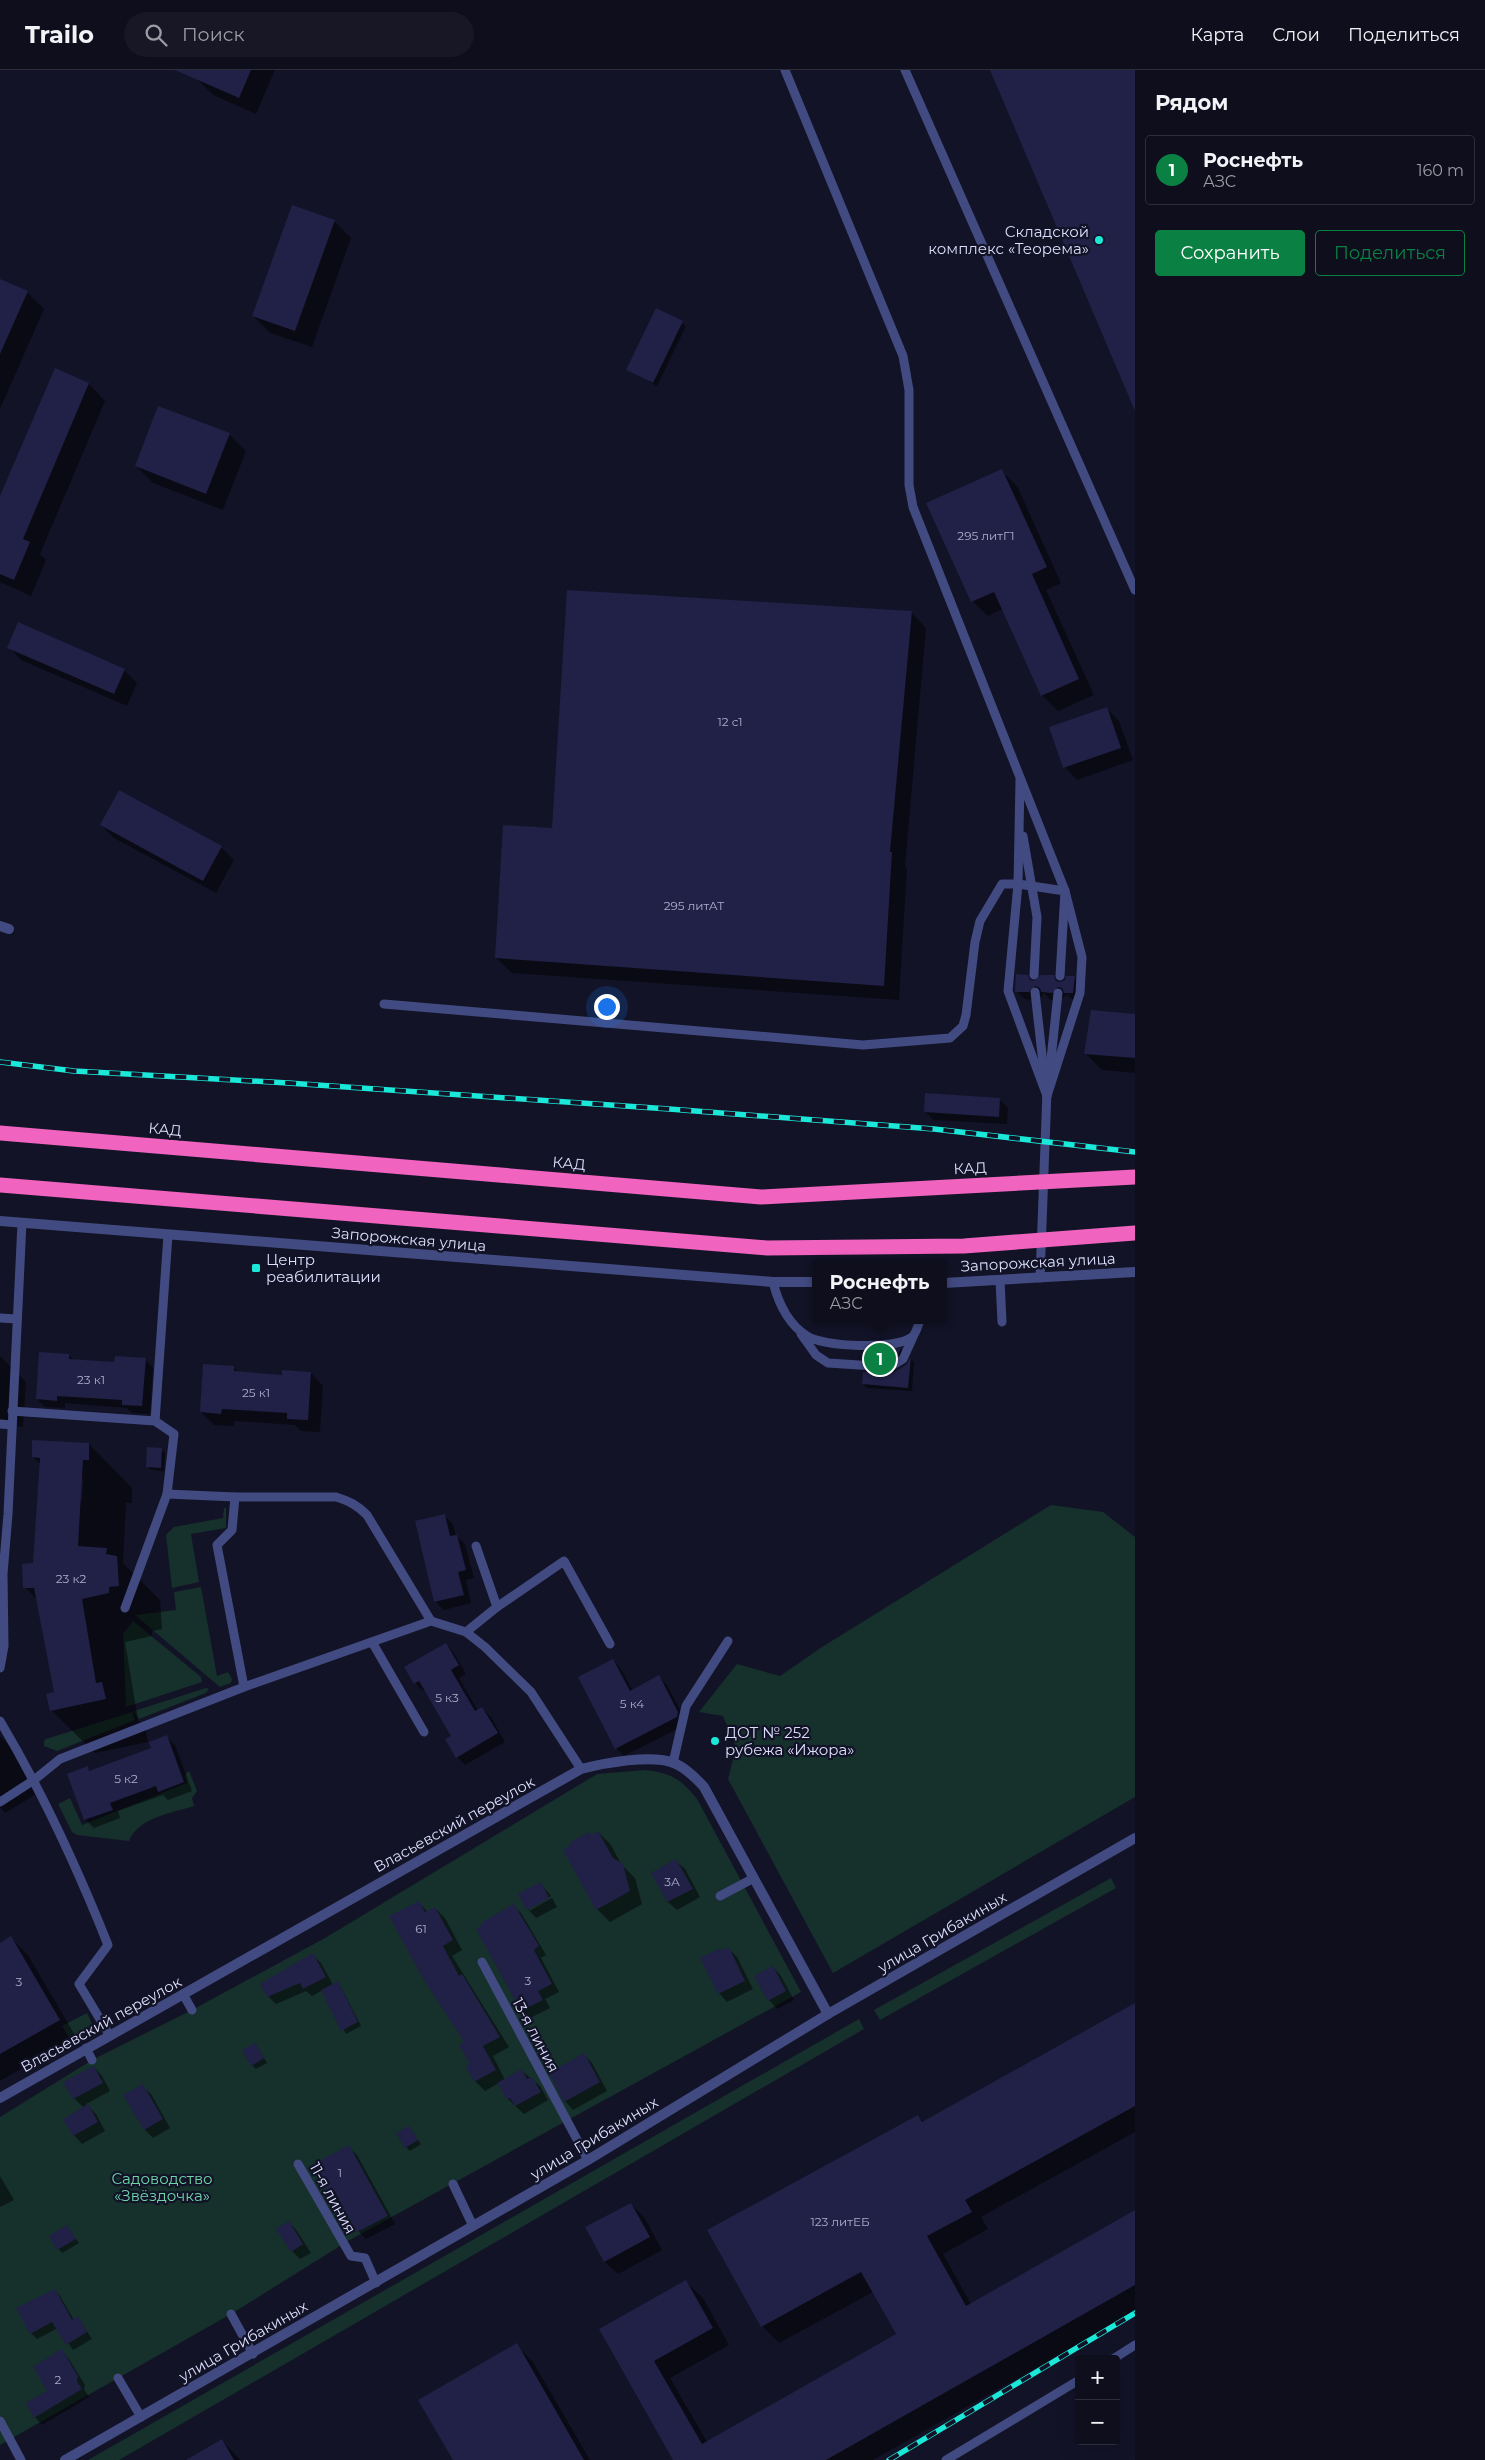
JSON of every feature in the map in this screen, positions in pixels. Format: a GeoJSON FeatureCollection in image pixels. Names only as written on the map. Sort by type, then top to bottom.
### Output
{"type":"FeatureCollection","features":[{"type":"Feature","properties":{"kind":"highway","name":"КАД"},"geometry":{"type":"LineString","coordinates":[[0,1133],[761,1197],[1135,1177]]}},
{"type":"Feature","properties":{"kind":"highway"},"geometry":{"type":"LineString","coordinates":[[0,1185],[767,1248],[964,1246],[1135,1233]]}},
{"type":"Feature","properties":{"kind":"street","name":"Запорожская улица"},"geometry":{"type":"LineString","coordinates":[[0,1221],[773,1282],[812,1282]]}},
{"type":"Feature","properties":{"kind":"street","name":"Запорожская улица"},"geometry":{"type":"LineString","coordinates":[[947,1283],[1135,1272]]}},
{"type":"Feature","properties":{"kind":"street","name":"Власьевский переулок"},"geometry":{"type":"LineString","coordinates":[[0,2098],[581,1770],[601,1764],[654,1760],[673,1763],[690,1773],[704,1787],[828,2014]]}},
{"type":"Feature","properties":{"kind":"street","name":"улица Грибакиных"},"geometry":{"type":"LineString","coordinates":[[65,2460],[253,2354],[588,2160],[828,2014],[1135,1838]]}},
{"type":"Feature","properties":{"kind":"lane"},"geometry":{"type":"LineString","coordinates":[[785,70],[903,356],[909,390],[909,485],[913,507],[1065,891],[1082,956],[1080,993],[1046,1096]]}},
{"type":"Feature","properties":{"kind":"lane"},"geometry":{"type":"LineString","coordinates":[[905,70],[1135,590]]}},
{"type":"Feature","properties":{"kind":"lane"},"geometry":{"type":"LineString","coordinates":[[1020,775],[1018,884],[1008,991],[1046,1096]]}},
{"type":"Feature","properties":{"kind":"lane"},"geometry":{"type":"LineString","coordinates":[[1019,813],[1037,917],[1034,975]]}},
{"type":"Feature","properties":{"kind":"lane"},"geometry":{"type":"LineString","coordinates":[[384,1004],[863,1045],[950,1038],[963,1026],[966,1015],[975,942],[980,921],[1002,884],[1018,884],[1065,891]]}},
{"type":"Feature","properties":{"kind":"lane"},"geometry":{"type":"LineString","coordinates":[[1060,976],[1065,891]]}},
{"type":"Feature","properties":{"kind":"lane"},"geometry":{"type":"LineString","coordinates":[[1034,992],[1046,1096]]}},
{"type":"Feature","properties":{"kind":"lane"},"geometry":{"type":"LineString","coordinates":[[1040,1278],[1046,1096],[1058,993]]}},
{"type":"Feature","properties":{"kind":"lane"},"geometry":{"type":"LineString","coordinates":[[0,1668],[4,1646],[4,1514],[12,1424],[22,1223]]}},
{"type":"Feature","properties":{"kind":"lane"},"geometry":{"type":"LineString","coordinates":[[155,1421],[168,1235]]}},
{"type":"Feature","properties":{"kind":"lane"},"geometry":{"type":"LineString","coordinates":[[1000,1280],[1002,1322]]}},
{"type":"Feature","properties":{"kind":"lane"},"geometry":{"type":"LineString","coordinates":[[773,1282],[778,1300],[793,1323],[816,1355],[828,1363],[890,1367],[903,1359],[918,1324]]}},
{"type":"Feature","properties":{"kind":"lane"},"geometry":{"type":"LineString","coordinates":[[0,1318],[17,1319]]}},
{"type":"Feature","properties":{"kind":"lane"},"geometry":{"type":"LineString","coordinates":[[793,1323],[808,1337],[830,1342],[882,1347],[898,1344],[913,1336]]}},
{"type":"Feature","properties":{"kind":"lane"},"geometry":{"type":"LineString","coordinates":[[12,1412],[155,1421],[174,1434],[168,1494],[124,1608]]}},
{"type":"Feature","properties":{"kind":"lane"},"geometry":{"type":"LineString","coordinates":[[0,1424],[12,1424]]}},
{"type":"Feature","properties":{"kind":"lane"},"geometry":{"type":"LineString","coordinates":[[168,1494],[235,1497],[336,1497],[358,1505],[367,1515],[431,1621]]}},
{"type":"Feature","properties":{"kind":"lane"},"geometry":{"type":"LineString","coordinates":[[235,1497],[232,1530],[217,1545],[244,1687]]}},
{"type":"Feature","properties":{"kind":"lane"},"geometry":{"type":"LineString","coordinates":[[476,1546],[497,1607]]}},
{"type":"Feature","properties":{"kind":"lane"},"geometry":{"type":"LineString","coordinates":[[466,1632],[497,1607],[564,1561],[610,1644]]}},
{"type":"Feature","properties":{"kind":"lane"},"geometry":{"type":"LineString","coordinates":[[0,1802],[34,1780],[60,1759],[244,1687],[431,1621],[466,1632],[531,1692],[581,1770]]}},
{"type":"Feature","properties":{"kind":"lane"},"geometry":{"type":"LineString","coordinates":[[673,1763],[686,1706],[728,1641]]}},
{"type":"Feature","properties":{"kind":"lane"},"geometry":{"type":"LineString","coordinates":[[372,1642],[424,1732]]}},
{"type":"Feature","properties":{"kind":"lane"},"geometry":{"type":"LineString","coordinates":[[0,1721],[34,1780],[77,1867],[108,1945],[79,1984],[110,2036]]}},
{"type":"Feature","properties":{"kind":"lane"},"geometry":{"type":"LineString","coordinates":[[720,1896],[754,1878]]}},
{"type":"Feature","properties":{"kind":"lane","name":"13-я линия"},"geometry":{"type":"LineString","coordinates":[[482,1962],[588,2160]]}},
{"type":"Feature","properties":{"kind":"lane"},"geometry":{"type":"LineString","coordinates":[[183,1994],[192,2010]]}},
{"type":"Feature","properties":{"kind":"lane"},"geometry":{"type":"LineString","coordinates":[[86,2048],[92,2060]]}},
{"type":"Feature","properties":{"kind":"lane","name":"11-я линия"},"geometry":{"type":"LineString","coordinates":[[298,2164],[351,2256],[365,2258],[376,2283]]}},
{"type":"Feature","properties":{"kind":"lane"},"geometry":{"type":"LineString","coordinates":[[453,2184],[474,2226]]}},
{"type":"Feature","properties":{"kind":"lane"},"geometry":{"type":"LineString","coordinates":[[231,2314],[253,2354]]}},
{"type":"Feature","properties":{"kind":"lane"},"geometry":{"type":"LineString","coordinates":[[1119,2355],[1135,2345]]}},
{"type":"Feature","properties":{"kind":"lane"},"geometry":{"type":"LineString","coordinates":[[118,2378],[141,2417]]}},
{"type":"Feature","properties":{"kind":"lane"},"geometry":{"type":"LineString","coordinates":[[946,2460],[1075,2382]]}},
{"type":"Feature","properties":{"kind":"lane"},"geometry":{"type":"LineString","coordinates":[[0,2421],[21,2460]]}},
{"type":"Feature","properties":{"kind":"green space"},"geometry":{"type":"Polygon","coordinates":[[[1051,1505],[1103,1512],[1135,1537],[1135,1797],[833,1973],[728,1779],[736,1748],[723,1716],[699,1712],[737,1664],[780,1676],[822,1647],[1051,1505]]]}},
{"type":"Feature","properties":{"kind":"green space"},"geometry":{"type":"Polygon","coordinates":[[[224,1508],[226,1508],[226,1528],[191,1534],[199,1582],[172,1588],[166,1535],[174,1527],[223,1518],[224,1508]]]}},
{"type":"Feature","properties":{"kind":"green space"},"geometry":{"type":"Polygon","coordinates":[[[201,1587],[217,1676],[228,1672],[232,1679],[231,1683],[220,1687],[135,1615],[176,1610],[174,1592],[201,1587]]]}},
{"type":"Feature","properties":{"kind":"green space"},"geometry":{"type":"Polygon","coordinates":[[[133,1621],[201,1677],[202,1682],[126,1707],[123,1634],[133,1621]]]}},
{"type":"Feature","properties":{"kind":"green space"},"geometry":{"type":"Polygon","coordinates":[[[206,1688],[209,1689],[206,1693],[139,1719],[134,1711],[206,1688]]]}},
{"type":"Feature","properties":{"kind":"green space"},"geometry":{"type":"Polygon","coordinates":[[[132,1712],[135,1720],[57,1751],[44,1746],[46,1739],[132,1712]]]}},
{"type":"Feature","properties":{"kind":"green space","name":"Садоводство «Звёздочка»"},"geometry":{"type":"Polygon","coordinates":[[[645,1770],[662,1773],[680,1781],[697,1799],[801,1992],[348,2241],[231,2314],[0,2445],[0,2117],[92,2060],[192,2010],[325,1938],[597,1774],[645,1770]]]}},
{"type":"Feature","properties":{"kind":"green space"},"geometry":{"type":"Polygon","coordinates":[[[189,1771],[197,1791],[192,1798],[194,1806],[148,1821],[140,1826],[129,1841],[77,1835],[72,1832],[58,1804],[70,1798],[82,1825],[187,1783],[185,1775],[189,1771]]]}},
{"type":"Feature","properties":{"kind":"green space"},"geometry":{"type":"Polygon","coordinates":[[[1111,1878],[1116,1888],[880,2020],[874,2010],[1111,1878]]]}},
{"type":"Feature","properties":{"kind":"green space"},"geometry":{"type":"Polygon","coordinates":[[[87,2013],[93,2026],[92,2030],[86,2038],[73,2045],[62,2026],[87,2013]]]}},
{"type":"Feature","properties":{"kind":"green space"},"geometry":{"type":"Polygon","coordinates":[[[859,2019],[864,2029],[119,2460],[88,2460],[859,2019]]]}},
{"type":"Feature","properties":{"kind":"building"},"geometry":{"type":"Polygon","coordinates":[[[175,70],[251,70],[239,98],[175,70]]]}},
{"type":"Feature","properties":{"kind":"building","name":"Складской комплекс «Теорема»"},"geometry":{"type":"Polygon","coordinates":[[[990,70],[1135,70],[1135,411],[990,70]]]}},
{"type":"Feature","properties":{"kind":"building"},"geometry":{"type":"Polygon","coordinates":[[[292,205],[335,220],[295,331],[252,316],[292,205]]]}},
{"type":"Feature","properties":{"kind":"building"},"geometry":{"type":"Polygon","coordinates":[[[0,279],[28,291],[0,354],[0,279]]]}},
{"type":"Feature","properties":{"kind":"building"},"geometry":{"type":"Polygon","coordinates":[[[656,308],[683,321],[653,383],[626,370],[656,308]]]}},
{"type":"Feature","properties":{"kind":"building"},"geometry":{"type":"Polygon","coordinates":[[[55,368],[89,383],[23,539],[30,542],[14,580],[0,574],[0,496],[55,368]]]}},
{"type":"Feature","properties":{"kind":"building"},"geometry":{"type":"Polygon","coordinates":[[[158,406],[230,433],[206,494],[135,466],[158,406]]]}},
{"type":"Feature","properties":{"kind":"building"},"geometry":{"type":"Polygon","coordinates":[[[1002,469],[1047,567],[1032,574],[1079,679],[1041,696],[994,592],[971,602],[926,503],[1002,469]]]}},
{"type":"Feature","properties":{"kind":"building"},"geometry":{"type":"Polygon","coordinates":[[[567,590],[912,611],[890,852],[892,852],[884,986],[495,958],[503,825],[552,828],[567,590]]]}},
{"type":"Feature","properties":{"kind":"building"},"geometry":{"type":"Polygon","coordinates":[[[18,622],[125,669],[114,694],[7,648],[18,622]]]}},
{"type":"Feature","properties":{"kind":"building"},"geometry":{"type":"Polygon","coordinates":[[[1107,707],[1121,748],[1063,768],[1049,727],[1107,707]]]}},
{"type":"Feature","properties":{"kind":"building"},"geometry":{"type":"Polygon","coordinates":[[[119,790],[222,846],[203,881],[100,825],[119,790]]]}},
{"type":"Feature","properties":{"kind":"building"},"geometry":{"type":"Polygon","coordinates":[[[1016,974],[1028,975],[1030,980],[1034,981],[1040,975],[1054,975],[1056,981],[1060,982],[1065,980],[1066,976],[1075,976],[1073,993],[1064,993],[1062,988],[1058,987],[1052,993],[1041,992],[1040,988],[1035,986],[1029,992],[1015,992],[1016,974]]]}},
{"type":"Feature","properties":{"kind":"building"},"geometry":{"type":"Polygon","coordinates":[[[1091,1010],[1135,1014],[1135,1058],[1084,1054],[1091,1010]]]}},
{"type":"Feature","properties":{"kind":"building"},"geometry":{"type":"Polygon","coordinates":[[[925,1093],[1000,1098],[999,1117],[924,1112],[925,1093]]]}},
{"type":"Feature","properties":{"kind":"building"},"geometry":{"type":"Polygon","coordinates":[[[901,1348],[898,1355],[888,1361],[864,1359],[865,1352],[901,1348]]]}},
{"type":"Feature","properties":{"kind":"building"},"geometry":{"type":"Polygon","coordinates":[[[39,1352],[69,1354],[69,1359],[114,1362],[115,1356],[146,1358],[142,1406],[122,1405],[122,1400],[57,1396],[57,1401],[36,1399],[39,1352]]]}},
{"type":"Feature","properties":{"kind":"building"},"geometry":{"type":"Polygon","coordinates":[[[911,1357],[908,1388],[862,1384],[863,1372],[893,1373],[907,1364],[911,1357]]]}},
{"type":"Feature","properties":{"kind":"building"},"geometry":{"type":"Polygon","coordinates":[[[203,1364],[234,1366],[234,1371],[282,1375],[282,1370],[311,1372],[308,1420],[287,1419],[287,1413],[222,1409],[221,1414],[200,1412],[203,1364]]]}},
{"type":"Feature","properties":{"kind":"building"},"geometry":{"type":"Polygon","coordinates":[[[32,1440],[89,1443],[89,1460],[83,1460],[78,1546],[107,1548],[106,1554],[117,1556],[119,1586],[109,1587],[109,1593],[82,1599],[96,1683],[102,1682],[106,1699],[50,1711],[46,1694],[54,1692],[34,1588],[23,1588],[22,1564],[33,1563],[40,1458],[32,1457],[32,1440]]]}},
{"type":"Feature","properties":{"kind":"building"},"geometry":{"type":"Polygon","coordinates":[[[147,1447],[162,1448],[161,1468],[146,1467],[147,1447]]]}},
{"type":"Feature","properties":{"kind":"building"},"geometry":{"type":"Polygon","coordinates":[[[445,1514],[450,1536],[457,1535],[466,1570],[458,1572],[464,1595],[434,1602],[415,1521],[445,1514]]]}},
{"type":"Feature","properties":{"kind":"building"},"geometry":{"type":"Polygon","coordinates":[[[446,1643],[459,1665],[451,1670],[475,1711],[482,1707],[498,1733],[456,1758],[445,1739],[451,1736],[419,1681],[414,1684],[404,1667],[446,1643]]]}},
{"type":"Feature","properties":{"kind":"building"},"geometry":{"type":"Polygon","coordinates":[[[613,1659],[630,1691],[659,1675],[678,1712],[677,1717],[615,1749],[578,1677],[613,1659]]]}},
{"type":"Feature","properties":{"kind":"building"},"geometry":{"type":"Polygon","coordinates":[[[167,1735],[184,1782],[158,1792],[156,1786],[110,1803],[113,1810],[84,1820],[67,1774],[88,1766],[89,1771],[151,1748],[149,1742],[167,1735]]]}},
{"type":"Feature","properties":{"kind":"building"},"geometry":{"type":"Polygon","coordinates":[[[598,1831],[613,1858],[623,1864],[630,1891],[596,1910],[563,1850],[571,1845],[569,1843],[589,1832],[591,1835],[598,1831]]]}},
{"type":"Feature","properties":{"kind":"building"},"geometry":{"type":"Polygon","coordinates":[[[676,1859],[693,1889],[667,1902],[651,1873],[676,1859]]]}},
{"type":"Feature","properties":{"kind":"building"},"geometry":{"type":"Polygon","coordinates":[[[541,1882],[549,1898],[527,1910],[518,1894],[541,1882]]]}},
{"type":"Feature","properties":{"kind":"building"},"geometry":{"type":"Polygon","coordinates":[[[419,1901],[425,1912],[435,1907],[453,1940],[443,1946],[459,1976],[462,1974],[500,2037],[483,2046],[496,2070],[474,2082],[466,2066],[470,2064],[459,2045],[464,2042],[420,1973],[389,1916],[419,1901]]]}},
{"type":"Feature","properties":{"kind":"building"},"geometry":{"type":"Polygon","coordinates":[[[514,1904],[539,1946],[534,1950],[552,1984],[538,1991],[543,2000],[521,2011],[476,1929],[482,1925],[481,1923],[514,1904]]]}},
{"type":"Feature","properties":{"kind":"building"},"geometry":{"type":"Polygon","coordinates":[[[11,1936],[60,2020],[0,2054],[0,1943],[11,1936]]]}},
{"type":"Feature","properties":{"kind":"building"},"geometry":{"type":"Polygon","coordinates":[[[729,1947],[745,1981],[718,1994],[700,1958],[720,1948],[722,1951],[729,1947]]]}},
{"type":"Feature","properties":{"kind":"building"},"geometry":{"type":"Polygon","coordinates":[[[313,1953],[326,1977],[303,1989],[300,1983],[267,1997],[260,1984],[313,1953]]]}},
{"type":"Feature","properties":{"kind":"building"},"geometry":{"type":"Polygon","coordinates":[[[773,1966],[786,1991],[768,2001],[754,1976],[773,1966]]]}},
{"type":"Feature","properties":{"kind":"building"},"geometry":{"type":"Polygon","coordinates":[[[338,1981],[358,2022],[341,2031],[321,1990],[338,1981]]]}},
{"type":"Feature","properties":{"kind":"building"},"geometry":{"type":"Polygon","coordinates":[[[1135,2003],[1135,2106],[965,2200],[972,2212],[927,2236],[966,2306],[1135,2210],[1135,2285],[826,2460],[673,2460],[599,2329],[686,2280],[713,2328],[654,2361],[702,2444],[896,2334],[861,2272],[761,2327],[707,2230],[918,2115],[922,2122],[1135,2003]]]}},
{"type":"Feature","properties":{"kind":"building"},"geometry":{"type":"Polygon","coordinates":[[[255,2043],[264,2058],[251,2066],[242,2050],[255,2043]]]}},
{"type":"Feature","properties":{"kind":"building"},"geometry":{"type":"Polygon","coordinates":[[[584,2053],[600,2082],[564,2102],[549,2073],[584,2053]]]}},
{"type":"Feature","properties":{"kind":"building"},"geometry":{"type":"Polygon","coordinates":[[[94,2066],[103,2083],[73,2099],[63,2082],[94,2066]]]}},
{"type":"Feature","properties":{"kind":"building"},"geometry":{"type":"Polygon","coordinates":[[[522,2069],[527,2079],[532,2077],[541,2092],[515,2106],[510,2098],[507,2100],[497,2083],[522,2069]]]}},
{"type":"Feature","properties":{"kind":"building"},"geometry":{"type":"Polygon","coordinates":[[[143,2084],[163,2119],[144,2130],[123,2095],[143,2084]]]}},
{"type":"Feature","properties":{"kind":"building"},"geometry":{"type":"Polygon","coordinates":[[[88,2104],[98,2122],[73,2136],[63,2119],[88,2104]]]}},
{"type":"Feature","properties":{"kind":"building"},"geometry":{"type":"Polygon","coordinates":[[[409,2126],[418,2140],[405,2148],[396,2133],[409,2126]]]}},
{"type":"Feature","properties":{"kind":"building"},"geometry":{"type":"Polygon","coordinates":[[[349,2145],[388,2216],[357,2232],[334,2190],[328,2194],[312,2165],[349,2145]]]}},
{"type":"Feature","properties":{"kind":"building"},"geometry":{"type":"Polygon","coordinates":[[[631,2203],[650,2237],[604,2262],[585,2227],[631,2203]]]}},
{"type":"Feature","properties":{"kind":"building"},"geometry":{"type":"Polygon","coordinates":[[[289,2221],[303,2244],[291,2252],[276,2229],[289,2221]]]}},
{"type":"Feature","properties":{"kind":"building"},"geometry":{"type":"Polygon","coordinates":[[[67,2225],[76,2239],[57,2250],[49,2236],[67,2225]]]}},
{"type":"Feature","properties":{"kind":"building"},"geometry":{"type":"Polygon","coordinates":[[[55,2289],[72,2320],[78,2316],[87,2332],[66,2345],[52,2322],[30,2334],[16,2308],[55,2289]]]}},
{"type":"Feature","properties":{"kind":"building"},"geometry":{"type":"Polygon","coordinates":[[[517,2343],[584,2460],[453,2460],[418,2400],[517,2343]]]}},
{"type":"Feature","properties":{"kind":"building"},"geometry":{"type":"Polygon","coordinates":[[[62,2349],[78,2376],[77,2381],[82,2389],[34,2418],[26,2403],[47,2391],[33,2367],[62,2349]]]}},
{"type":"Feature","properties":{"kind":"building"},"geometry":{"type":"Polygon","coordinates":[[[222,2439],[234,2460],[186,2460],[222,2439]]]}},
{"type":"Feature","properties":{"kind":"railway"},"geometry":{"type":"LineString","coordinates":[[0,1062],[74,1071],[288,1083],[934,1129],[1135,1152]]}},
{"type":"Feature","properties":{"kind":"railway"},"geometry":{"type":"LineString","coordinates":[[889,2460],[1135,2313]]}},
{"type":"Feature","properties":{"kind":"place","name":"Складской комплекс «Теорема»"},"geometry":{"type":"Point","coordinates":[1099,240]}},
{"type":"Feature","properties":{"kind":"place","name":"Центр реабилитации"},"geometry":{"type":"Point","coordinates":[256,1268]}},
{"type":"Feature","properties":{"kind":"place","name":"Роснефть"},"geometry":{"type":"Point","coordinates":[880,1359]}},
{"type":"Feature","properties":{"kind":"place","name":"ДОТ № 252 рубежа «Ижора»"},"geometry":{"type":"Point","coordinates":[715,1741]}}]}
